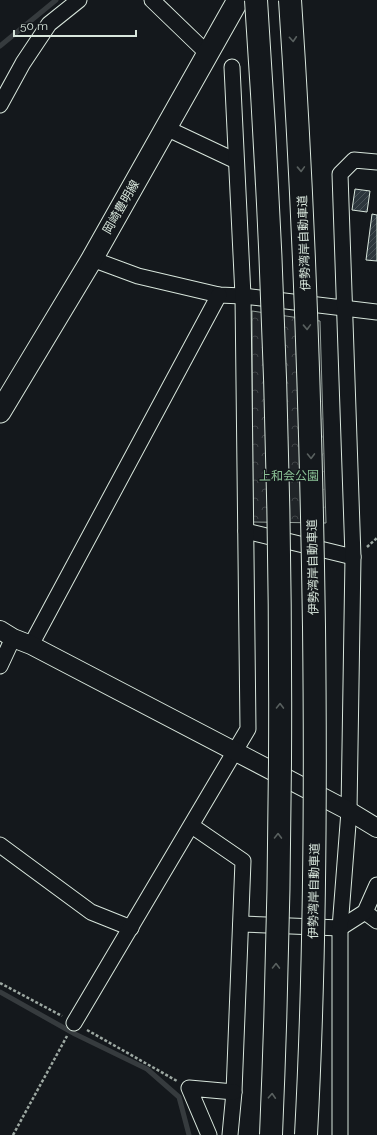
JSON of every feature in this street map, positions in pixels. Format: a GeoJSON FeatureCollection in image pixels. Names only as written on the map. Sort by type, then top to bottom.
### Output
{"type":"FeatureCollection","features":[{"type":"Feature","properties":{"kind":"highway"},"geometry":{"type":"LineString","coordinates":[[256,0],[265,135],[275,338],[280,694],[278,852],[271,1135]]}},
{"type":"Feature","properties":{"kind":"highway","name":"伊勢湾岸自動車道"},"geometry":{"type":"LineString","coordinates":[[290,0],[300,150],[308,337],[312,514],[315,844],[310,1054],[306,1135]]}},
{"type":"Feature","properties":{"kind":"main road","name":"岡崎豊明線"},"geometry":{"type":"LineString","coordinates":[[0,412],[92,259],[238,0]]}},
{"type":"Feature","properties":{"kind":"street"},"geometry":{"type":"LineString","coordinates":[[0,105],[23,63],[49,24],[79,0]]}},
{"type":"Feature","properties":{"kind":"street"},"geometry":{"type":"LineString","coordinates":[[152,0],[208,54]]}},
{"type":"Feature","properties":{"kind":"street"},"geometry":{"type":"LineString","coordinates":[[74,1023],[192,826],[248,729],[243,296],[232,67]]}},
{"type":"Feature","properties":{"kind":"street"},"geometry":{"type":"LineString","coordinates":[[166,128],[236,161]]}},
{"type":"Feature","properties":{"kind":"street"},"geometry":{"type":"LineString","coordinates":[[340,1135],[340,928],[349,811],[353,557],[340,174],[354,160],[377,162]]}},
{"type":"Feature","properties":{"kind":"street"},"geometry":{"type":"LineString","coordinates":[[92,259],[138,276],[219,295],[243,296],[377,312]]}},
{"type":"Feature","properties":{"kind":"street"},"geometry":{"type":"LineString","coordinates":[[31,645],[219,295]]}},
{"type":"Feature","properties":{"kind":"street"},"geometry":{"type":"LineString","coordinates":[[246,531],[353,557]]}},
{"type":"Feature","properties":{"kind":"street"},"geometry":{"type":"LineString","coordinates":[[0,666],[7,634],[31,645],[349,811],[377,828]]}},
{"type":"Feature","properties":{"kind":"street"},"geometry":{"type":"LineString","coordinates":[[192,826],[243,861],[234,1092],[230,1135]]}},
{"type":"Feature","properties":{"kind":"street"},"geometry":{"type":"LineString","coordinates":[[0,844],[90,912],[131,928]]}},
{"type":"Feature","properties":{"kind":"street"},"geometry":{"type":"LineString","coordinates":[[241,924],[340,928],[371,916],[377,885]]}},
{"type":"Feature","properties":{"kind":"street"},"geometry":{"type":"LineString","coordinates":[[209,1135],[189,1088],[234,1092]]}},
{"type":"Feature","properties":{"kind":"path"},"geometry":{"type":"LineString","coordinates":[[0,983],[189,1088]]}},
{"type":"Feature","properties":{"kind":"path"},"geometry":{"type":"LineString","coordinates":[[12,1135],[74,1023]]}},
{"type":"Feature","properties":{"kind":"green space","name":"上和会公園"},"geometry":{"type":"Polygon","coordinates":[[[252,311],[320,321],[326,523],[253,522],[252,311]]]}},
{"type":"Feature","properties":{"kind":"building"},"geometry":{"type":"Polygon","coordinates":[[[355,189],[370,191],[367,212],[352,210],[355,189]]]}},
{"type":"Feature","properties":{"kind":"building"},"geometry":{"type":"Polygon","coordinates":[[[372,214],[377,215],[377,261],[366,260],[372,214]]]}},
{"type":"Feature","properties":{"kind":"waterway"},"geometry":{"type":"LineString","coordinates":[[0,46],[56,0]]}},
{"type":"Feature","properties":{"kind":"waterway"},"geometry":{"type":"LineString","coordinates":[[0,992],[75,1034],[147,1069],[179,1097],[189,1135]]}}]}
